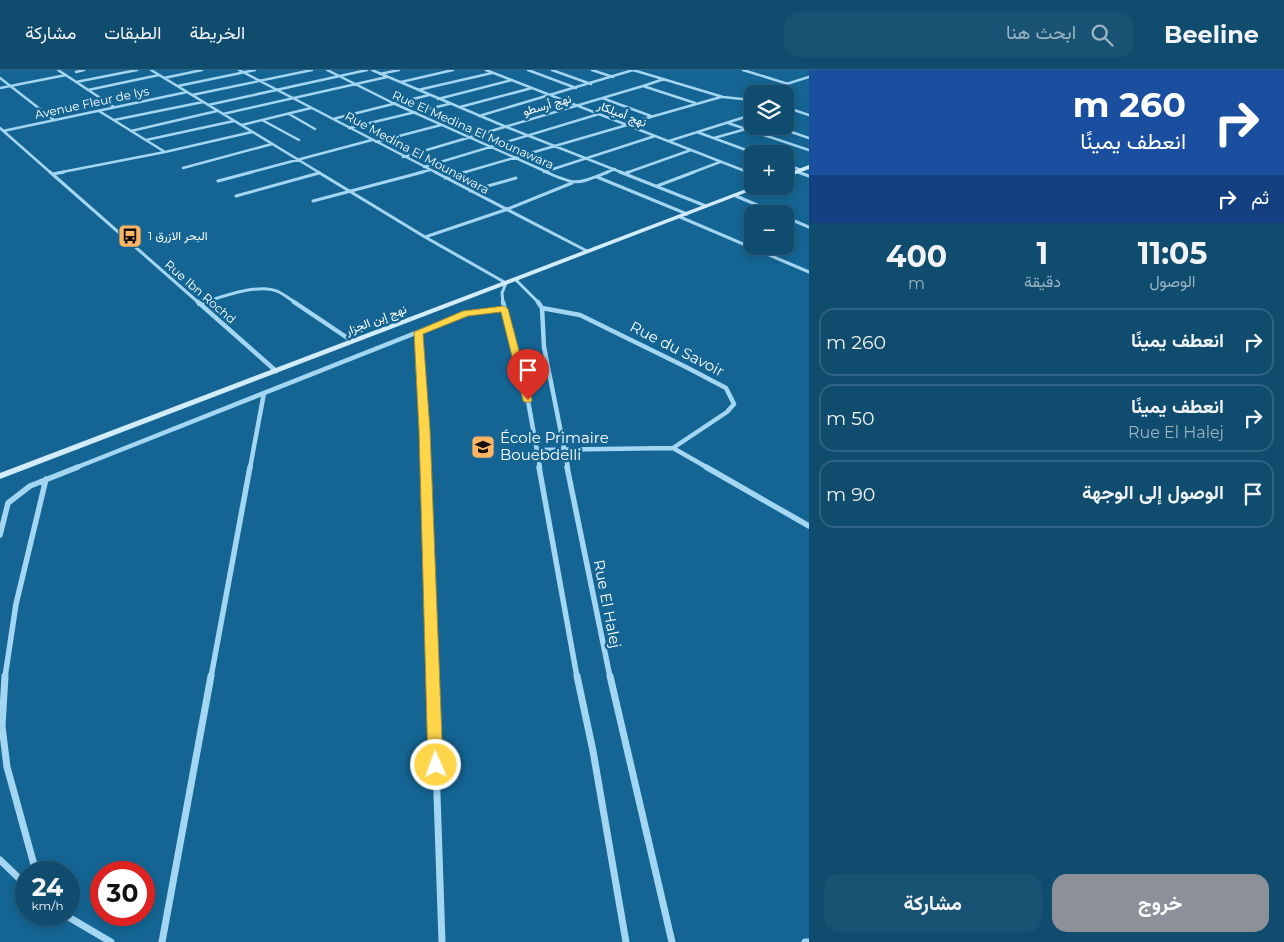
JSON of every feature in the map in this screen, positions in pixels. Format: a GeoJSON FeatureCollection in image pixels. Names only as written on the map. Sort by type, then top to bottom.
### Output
{"type":"FeatureCollection","features":[{"type":"Feature","properties":{"kind":"street"},"geometry":{"type":"LineString","coordinates":[[58,70],[114,108]]}},
{"type":"Feature","properties":{"kind":"street"},"geometry":{"type":"LineString","coordinates":[[76,72],[84,70]]}},
{"type":"Feature","properties":{"kind":"street"},"geometry":{"type":"LineString","coordinates":[[76,82],[137,70]]}},
{"type":"Feature","properties":{"kind":"street"},"geometry":{"type":"LineString","coordinates":[[150,70],[297,160],[506,283],[502,293],[504,309],[524,384],[569,637],[593,751],[626,942]]}},
{"type":"Feature","properties":{"kind":"street"},"geometry":{"type":"LineString","coordinates":[[164,78],[202,70]]}},
{"type":"Feature","properties":{"kind":"street","name":"Rue Medina El Mounawara"},"geometry":{"type":"LineString","coordinates":[[239,70],[403,157],[587,251]]}},
{"type":"Feature","properties":{"kind":"street"},"geometry":{"type":"LineString","coordinates":[[177,86],[256,70]]}},
{"type":"Feature","properties":{"kind":"street"},"geometry":{"type":"LineString","coordinates":[[192,95],[312,70]]}},
{"type":"Feature","properties":{"kind":"street","name":"Rue El Medina El Mounawara"},"geometry":{"type":"LineString","coordinates":[[327,70],[393,104],[572,183]]}},
{"type":"Feature","properties":{"kind":"street"},"geometry":{"type":"LineString","coordinates":[[208,105],[367,70]]}},
{"type":"Feature","properties":{"kind":"street"},"geometry":{"type":"LineString","coordinates":[[372,70],[528,136],[706,206]]}},
{"type":"Feature","properties":{"kind":"street"},"geometry":{"type":"LineString","coordinates":[[380,74],[399,70]]}},
{"type":"Feature","properties":{"kind":"street"},"geometry":{"type":"LineString","coordinates":[[401,82],[453,70]]}},
{"type":"Feature","properties":{"kind":"street","name":"نهج أميلكار"},"geometry":{"type":"LineString","coordinates":[[486,70],[744,171]]}},
{"type":"Feature","properties":{"kind":"street"},"geometry":{"type":"LineString","coordinates":[[528,70],[577,88]]}},
{"type":"Feature","properties":{"kind":"street"},"geometry":{"type":"LineString","coordinates":[[552,70],[591,84]]}},
{"type":"Feature","properties":{"kind":"street"},"geometry":{"type":"LineString","coordinates":[[592,70],[613,77]]}},
{"type":"Feature","properties":{"kind":"street"},"geometry":{"type":"LineString","coordinates":[[479,116],[633,70],[722,96],[744,99]]}},
{"type":"Feature","properties":{"kind":"street"},"geometry":{"type":"LineString","coordinates":[[743,70],[789,84]]}},
{"type":"Feature","properties":{"kind":"street"},"geometry":{"type":"LineString","coordinates":[[418,90],[493,73]]}},
{"type":"Feature","properties":{"kind":"street"},"geometry":{"type":"LineString","coordinates":[[88,90],[159,75]]}},
{"type":"Feature","properties":{"kind":"street"},"geometry":{"type":"LineString","coordinates":[[0,88],[66,76]]}},
{"type":"Feature","properties":{"kind":"street"},"geometry":{"type":"LineString","coordinates":[[223,114],[388,77]]}},
{"type":"Feature","properties":{"kind":"street"},"geometry":{"type":"LineString","coordinates":[[785,85],[809,77]]}},
{"type":"Feature","properties":{"kind":"street"},"geometry":{"type":"LineString","coordinates":[[0,78],[54,120]]}},
{"type":"Feature","properties":{"kind":"street","name":"نهج أرسطو"},"geometry":{"type":"LineString","coordinates":[[403,157],[664,79]]}},
{"type":"Feature","properties":{"kind":"street"},"geometry":{"type":"LineString","coordinates":[[438,99],[512,80]]}},
{"type":"Feature","properties":{"kind":"street"},"geometry":{"type":"LineString","coordinates":[[643,86],[694,103]]}},
{"type":"Feature","properties":{"kind":"street"},"geometry":{"type":"LineString","coordinates":[[459,107],[532,88]]}},
{"type":"Feature","properties":{"kind":"street","name":"Avenue Fleur de lys"},"geometry":{"type":"LineString","coordinates":[[1,130],[187,92]]}},
{"type":"Feature","properties":{"kind":"street"},"geometry":{"type":"LineString","coordinates":[[332,119],[429,95]]}},
{"type":"Feature","properties":{"kind":"street"},"geometry":{"type":"LineString","coordinates":[[445,178],[722,96]]}},
{"type":"Feature","properties":{"kind":"street"},"geometry":{"type":"LineString","coordinates":[[602,98],[652,116]]}},
{"type":"Feature","properties":{"kind":"street"},"geometry":{"type":"LineString","coordinates":[[114,120],[203,102]]}},
{"type":"Feature","properties":{"kind":"street"},"geometry":{"type":"LineString","coordinates":[[349,128],[450,104]]}},
{"type":"Feature","properties":{"kind":"street"},"geometry":{"type":"LineString","coordinates":[[242,125],[311,108]]}},
{"type":"Feature","properties":{"kind":"street"},"geometry":{"type":"LineString","coordinates":[[794,110],[809,115]]}},
{"type":"Feature","properties":{"kind":"street"},"geometry":{"type":"LineString","coordinates":[[98,111],[165,152]]}},
{"type":"Feature","properties":{"kind":"street"},"geometry":{"type":"LineString","coordinates":[[131,131],[218,111]]}},
{"type":"Feature","properties":{"kind":"street"},"geometry":{"type":"LineString","coordinates":[[289,114],[315,129]]}},
{"type":"Feature","properties":{"kind":"street"},"geometry":{"type":"LineString","coordinates":[[424,167],[599,114]]}},
{"type":"Feature","properties":{"kind":"street"},"geometry":{"type":"LineString","coordinates":[[669,141],[744,117]]}},
{"type":"Feature","properties":{"kind":"street"},"geometry":{"type":"LineString","coordinates":[[262,120],[299,140]]}},
{"type":"Feature","properties":{"kind":"street"},"geometry":{"type":"LineString","coordinates":[[146,140],[234,121]]}},
{"type":"Feature","properties":{"kind":"street"},"geometry":{"type":"LineString","coordinates":[[727,122],[744,128]]}},
{"type":"Feature","properties":{"kind":"street"},"geometry":{"type":"LineString","coordinates":[[218,181],[441,125]]}},
{"type":"Feature","properties":{"kind":"street","name":"Rue Ibn Rochd"},"geometry":{"type":"LineString","coordinates":[[1,130],[276,371]]}},
{"type":"Feature","properties":{"kind":"street"},"geometry":{"type":"LineString","coordinates":[[714,138],[744,130]]}},
{"type":"Feature","properties":{"kind":"street"},"geometry":{"type":"LineString","coordinates":[[53,174],[165,152],[252,132]]}},
{"type":"Feature","properties":{"kind":"street"},"geometry":{"type":"LineString","coordinates":[[697,132],[744,149]]}},
{"type":"Feature","properties":{"kind":"street"},"geometry":{"type":"LineString","coordinates":[[794,133],[809,138]]}},
{"type":"Feature","properties":{"kind":"street"},"geometry":{"type":"LineString","coordinates":[[764,135],[809,150]]}},
{"type":"Feature","properties":{"kind":"street"},"geometry":{"type":"LineString","coordinates":[[544,172],[655,136]]}},
{"type":"Feature","properties":{"kind":"street"},"geometry":{"type":"LineString","coordinates":[[184,168],[272,144]]}},
{"type":"Feature","properties":{"kind":"street"},"geometry":{"type":"LineString","coordinates":[[626,173],[692,150]]}},
{"type":"Feature","properties":{"kind":"street"},"geometry":{"type":"LineString","coordinates":[[658,186],[721,161]]}},
{"type":"Feature","properties":{"kind":"street"},"geometry":{"type":"LineString","coordinates":[[794,173],[809,167]]}},
{"type":"Feature","properties":{"kind":"street"},"geometry":{"type":"LineString","coordinates":[[794,168],[809,176]]}},
{"type":"Feature","properties":{"kind":"street"},"geometry":{"type":"LineString","coordinates":[[426,237],[615,169]]}},
{"type":"Feature","properties":{"kind":"street"},"geometry":{"type":"LineString","coordinates":[[313,201],[430,170]]}},
{"type":"Feature","properties":{"kind":"street"},"geometry":{"type":"LineString","coordinates":[[236,196],[319,172]]}},
{"type":"Feature","properties":{"kind":"street"},"geometry":{"type":"LineString","coordinates":[[597,177],[809,272]]}},
{"type":"Feature","properties":{"kind":"street"},"geometry":{"type":"LineString","coordinates":[[470,191],[516,178]]}},
{"type":"Feature","properties":{"kind":"street","name":"نهج إبن الجزار"},"geometry":{"type":"LineString","coordinates":[[0,476],[744,193]]}},
{"type":"Feature","properties":{"kind":"street"},"geometry":{"type":"LineString","coordinates":[[736,196],[757,205]]}},
{"type":"Feature","properties":{"kind":"street"},"geometry":{"type":"LineString","coordinates":[[794,221],[809,227]]}},
{"type":"Feature","properties":{"kind":"street"},"geometry":{"type":"LineString","coordinates":[[515,279],[537,300],[542,308]]}},
{"type":"Feature","properties":{"kind":"street"},"geometry":{"type":"LineString","coordinates":[[199,304],[242,292],[278,291],[352,341]]}},
{"type":"Feature","properties":{"kind":"street","name":"Rue du Savoir"},"geometry":{"type":"LineString","coordinates":[[542,308],[567,311],[594,321],[726,388],[734,404],[728,412],[673,448]]}},
{"type":"Feature","properties":{"kind":"street","name":"Rue El Halej"},"geometry":{"type":"LineString","coordinates":[[542,308],[544,348],[601,638],[672,942]]}},
{"type":"Feature","properties":{"kind":"street"},"geometry":{"type":"LineString","coordinates":[[0,535],[8,503],[30,486],[466,313],[504,309]]}},
{"type":"Feature","properties":{"kind":"street"},"geometry":{"type":"LineString","coordinates":[[418,332],[425,430],[442,942]]}},
{"type":"Feature","properties":{"kind":"street"},"geometry":{"type":"LineString","coordinates":[[162,942],[264,393]]}},
{"type":"Feature","properties":{"kind":"street"},"geometry":{"type":"LineString","coordinates":[[536,450],[673,448],[809,526]]}},
{"type":"Feature","properties":{"kind":"street"},"geometry":{"type":"LineString","coordinates":[[33,861],[7,767],[2,726],[5,672],[16,604],[46,479]]}},
{"type":"Feature","properties":{"kind":"street"},"geometry":{"type":"LineString","coordinates":[[0,860],[15,874]]}},
{"type":"Feature","properties":{"kind":"street"},"geometry":{"type":"LineString","coordinates":[[80,924],[111,942]]}},
{"type":"Feature","properties":{"kind":"place","name":"1 البحر الازرق"},"geometry":{"type":"Point","coordinates":[130,236]}},
{"type":"Feature","properties":{"kind":"place","name":"École Primaire Bouebdelli"},"geometry":{"type":"Point","coordinates":[483,447]}},
{"type":"Feature","properties":{"kind":"route"},"geometry":{"type":"LineString","coordinates":[[436,765],[425,430],[418,332],[466,313],[504,309],[528,400]]}}]}
